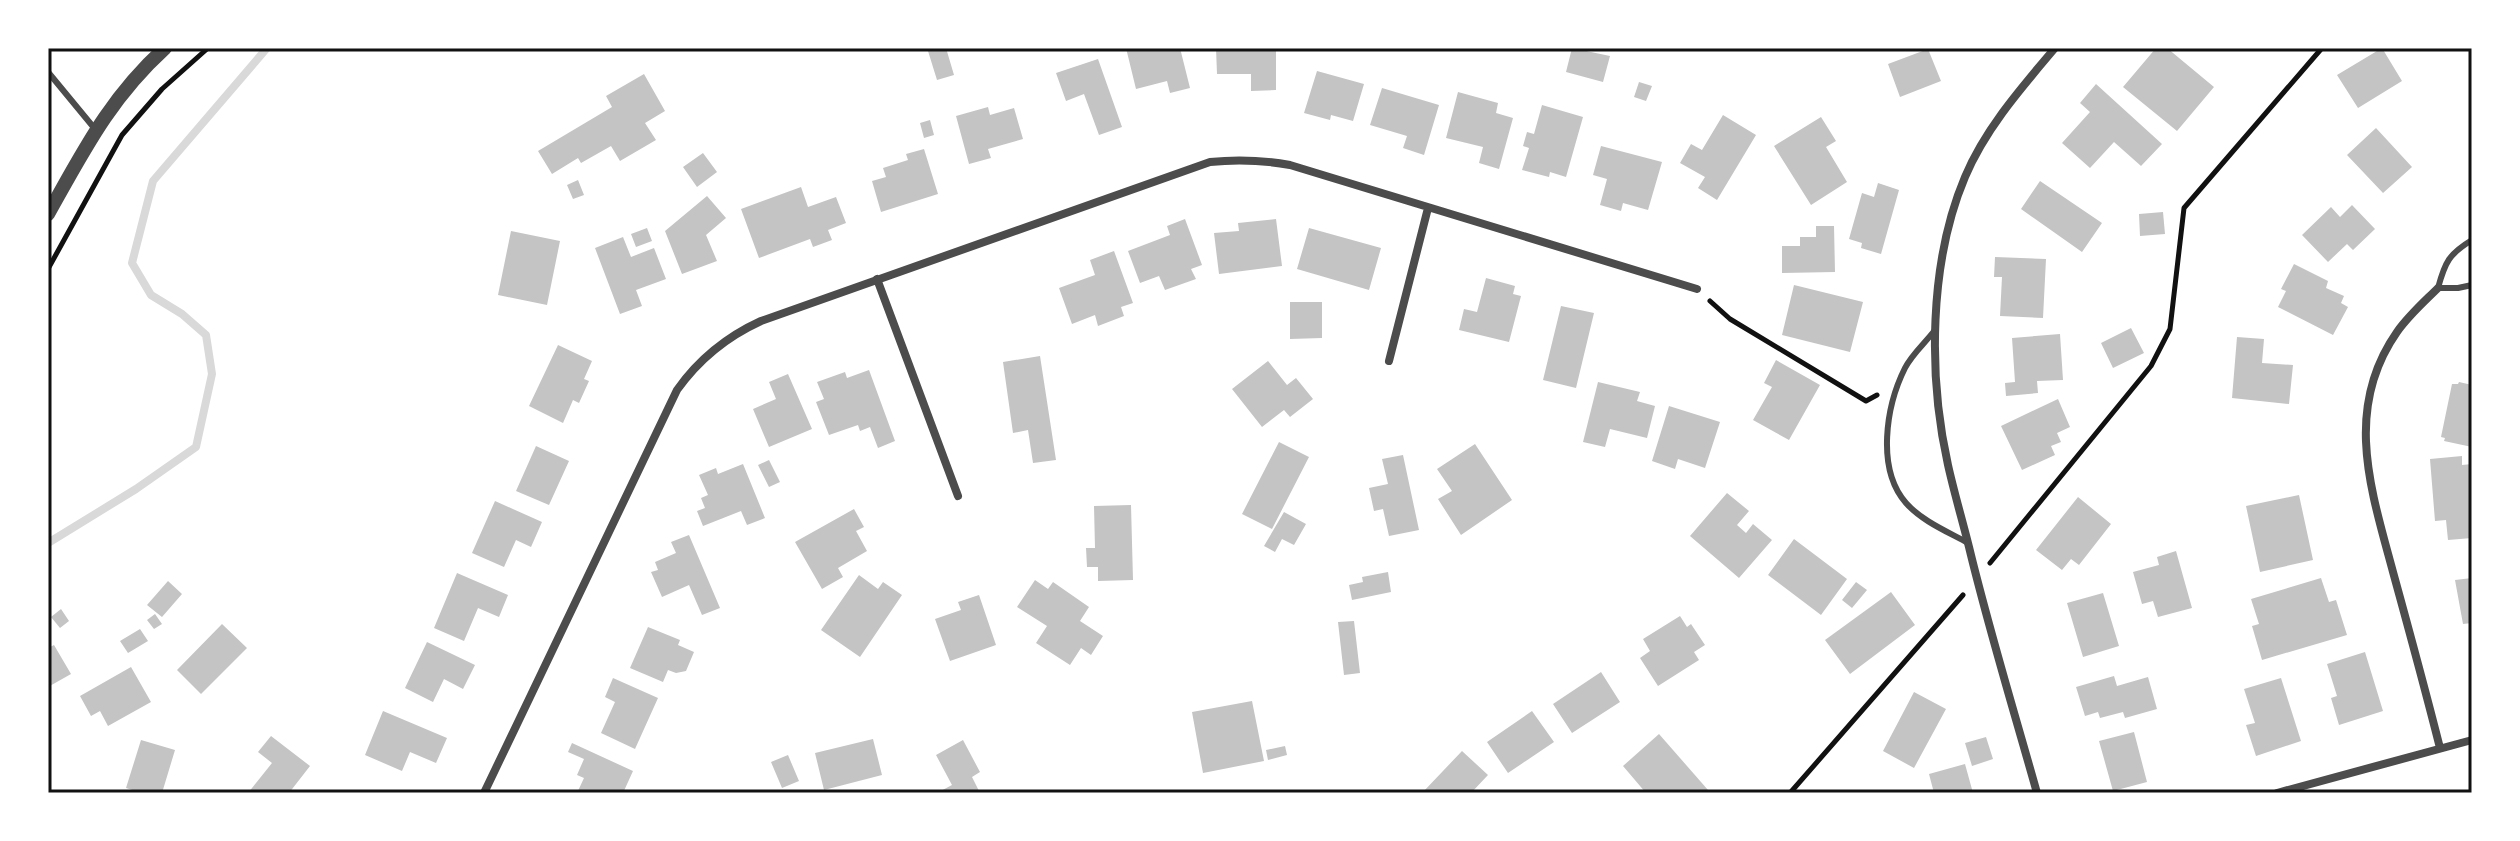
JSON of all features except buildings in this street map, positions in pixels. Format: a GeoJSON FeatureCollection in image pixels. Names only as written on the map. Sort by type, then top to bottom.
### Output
{"type":"FeatureCollection","features":[{"type":"Feature","properties":{"kind":"street"},"geometry":{"type":"LineString","coordinates":[[48,214],[95,129],[141,70],[165,48]]}},
{"type":"Feature","properties":{"kind":"street"},"geometry":{"type":"LineString","coordinates":[[2037,793],[1947,463],[1935,373],[1935,330],[1944,255],[1965,176],[1998,120],[2055,48]]}},
{"type":"Feature","properties":{"kind":"street"},"geometry":{"type":"LineString","coordinates":[[484,793],[665,412],[690,371],[722,342],[741,330],[1210,162],[1263,160],[1290,165],[1697,289]]}},
{"type":"Feature","properties":{"kind":"street"},"geometry":{"type":"LineString","coordinates":[[1389,361],[1428,208]]}},
{"type":"Feature","properties":{"kind":"street"},"geometry":{"type":"LineString","coordinates":[[877,279],[958,496]]}},
{"type":"Feature","properties":{"kind":"street"},"geometry":{"type":"LineString","coordinates":[[2438,288],[2411,314],[2384,355],[2367,407],[2364,434],[2372,491],[2440,748]]}},
{"type":"Feature","properties":{"kind":"street"},"geometry":{"type":"LineString","coordinates":[[2277,793],[2472,740]]}},
{"type":"Feature","properties":{"kind":"lane"},"geometry":{"type":"LineString","coordinates":[[48,72],[95,129]]}},
{"type":"Feature","properties":{"kind":"lane"},"geometry":{"type":"LineString","coordinates":[[2472,240],[2453,251],[2443,269],[2438,288],[2472,285]]}},
{"type":"Feature","properties":{"kind":"lane"},"geometry":{"type":"LineString","coordinates":[[1935,330],[1906,366],[1894,398],[1888,444],[1894,486],[1918,515],[1968,543]]}},
{"type":"Feature","properties":{"kind":"path"},"geometry":{"type":"LineString","coordinates":[[48,269],[122,135],[162,89],[208,48]]}},
{"type":"Feature","properties":{"kind":"path"},"geometry":{"type":"LineString","coordinates":[[1790,793],[1977,580],[2151,366],[2170,329],[2184,208],[2322,48]]}},
{"type":"Feature","properties":{"kind":"path"},"geometry":{"type":"LineString","coordinates":[[1697,289],[1730,319],[1866,401],[1878,395],[1894,398]]}},
{"type":"Feature","properties":{"kind":"waterway"},"geometry":{"type":"LineString","coordinates":[[48,543],[136,489],[196,447],[212,374],[206,335],[182,314],[151,295],[132,263],[153,181],[267,48]]}}]}
